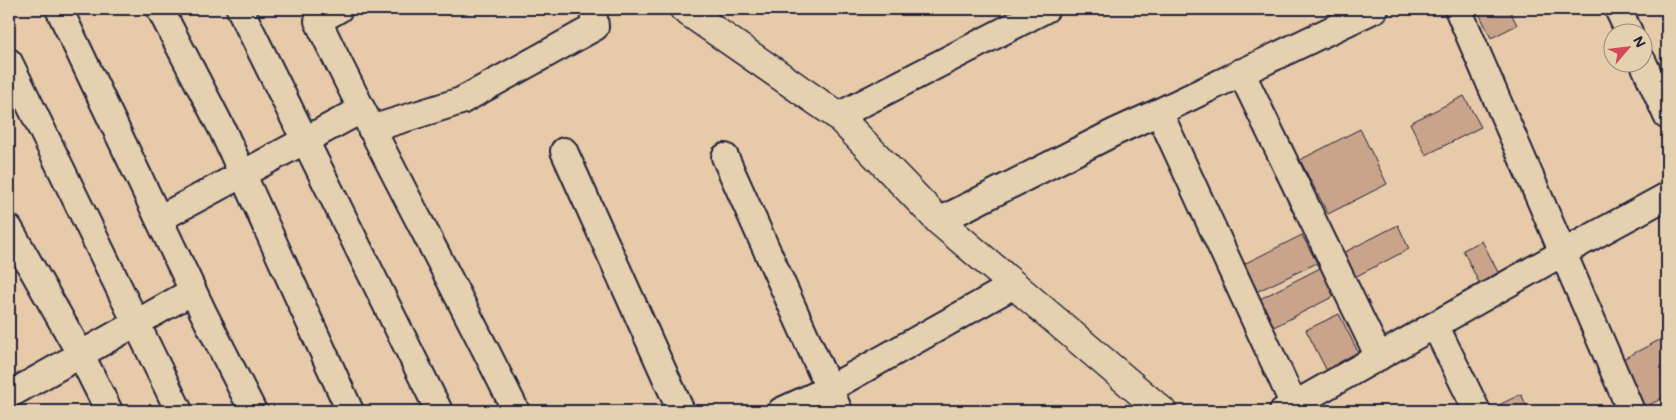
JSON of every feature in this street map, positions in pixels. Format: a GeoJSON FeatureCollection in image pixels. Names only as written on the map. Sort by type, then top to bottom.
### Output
{"type":"FeatureCollection","features":[{"type":"Feature","properties":{"kind":"street"},"geometry":{"type":"LineString","coordinates":[[59,9],[193,291],[253,411]]}},
{"type":"Feature","properties":{"kind":"street"},"geometry":{"type":"LineString","coordinates":[[160,9],[222,129],[350,411]]}},
{"type":"Feature","properties":{"kind":"street"},"geometry":{"type":"LineString","coordinates":[[240,9],[439,411]]}},
{"type":"Feature","properties":{"kind":"street"},"geometry":{"type":"LineString","coordinates":[[340,9],[318,21],[366,120],[483,343],[516,411]]}},
{"type":"Feature","properties":{"kind":"street"},"geometry":{"type":"LineString","coordinates":[[159,219],[305,140],[366,120],[460,101],[595,27],[594,9]]}},
{"type":"Feature","properties":{"kind":"street"},"geometry":{"type":"LineString","coordinates":[[684,9],[838,116],[939,221],[1162,411]]}},
{"type":"Feature","properties":{"kind":"street"},"geometry":{"type":"LineString","coordinates":[[939,221],[1115,132],[1375,9]]}},
{"type":"Feature","properties":{"kind":"street"},"geometry":{"type":"LineString","coordinates":[[1458,9],[1631,411]]}},
{"type":"Feature","properties":{"kind":"street"},"geometry":{"type":"LineString","coordinates":[[1618,9],[1624,22]]}},
{"type":"Feature","properties":{"kind":"street"},"geometry":{"type":"LineString","coordinates":[[838,116],[1030,12]]}},
{"type":"Feature","properties":{"kind":"street"},"geometry":{"type":"LineString","coordinates":[[9,62],[179,411]]}},
{"type":"Feature","properties":{"kind":"street"},"geometry":{"type":"LineString","coordinates":[[1241,72],[1379,357]]}},
{"type":"Feature","properties":{"kind":"street"},"geometry":{"type":"LineString","coordinates":[[1647,72],[1667,116]]}},
{"type":"Feature","properties":{"kind":"street"},"geometry":{"type":"LineString","coordinates":[[1159,112],[1289,408],[1564,252],[1667,196]]}},
{"type":"Feature","properties":{"kind":"street"},"geometry":{"type":"LineString","coordinates":[[564,151],[681,411]]}},
{"type":"Feature","properties":{"kind":"street"},"geometry":{"type":"LineString","coordinates":[[725,157],[834,400]]}},
{"type":"Feature","properties":{"kind":"street"},"geometry":{"type":"LineString","coordinates":[[9,228],[81,354],[109,411]]}},
{"type":"Feature","properties":{"kind":"street"},"geometry":{"type":"LineString","coordinates":[[781,411],[834,400],[1014,285]]}},
{"type":"Feature","properties":{"kind":"street"},"geometry":{"type":"LineString","coordinates":[[14,400],[81,354],[193,291]]}},
{"type":"Feature","properties":{"kind":"street"},"geometry":{"type":"LineString","coordinates":[[1435,326],[1476,411]]}},
{"type":"Feature","properties":{"kind":"building"},"geometry":{"type":"Polygon","coordinates":[[[1477,9],[1509,9],[1517,25],[1491,38],[1477,9]]]}},
{"type":"Feature","properties":{"kind":"building"},"geometry":{"type":"Polygon","coordinates":[[[1464,96],[1481,127],[1426,155],[1410,123],[1464,96]]]}},
{"type":"Feature","properties":{"kind":"building"},"geometry":{"type":"Polygon","coordinates":[[[1360,129],[1387,184],[1328,214],[1300,160],[1360,129]]]}},
{"type":"Feature","properties":{"kind":"building"},"geometry":{"type":"Polygon","coordinates":[[[1398,225],[1409,249],[1351,279],[1339,255],[1398,225]]]}},
{"type":"Feature","properties":{"kind":"building"},"geometry":{"type":"Polygon","coordinates":[[[1302,235],[1317,263],[1256,292],[1242,265],[1302,235]]]}},
{"type":"Feature","properties":{"kind":"building"},"geometry":{"type":"Polygon","coordinates":[[[1482,241],[1500,276],[1481,287],[1463,250],[1482,241]]]}},
{"type":"Feature","properties":{"kind":"building"},"geometry":{"type":"Polygon","coordinates":[[[1326,265],[1340,293],[1270,329],[1256,301],[1326,265]]]}},
{"type":"Feature","properties":{"kind":"building"},"geometry":{"type":"Polygon","coordinates":[[[1339,314],[1360,356],[1328,373],[1306,330],[1339,314]]]}},
{"type":"Feature","properties":{"kind":"building"},"geometry":{"type":"Polygon","coordinates":[[[1667,336],[1667,396],[1645,407],[1621,360],[1667,336]]]}},
{"type":"Feature","properties":{"kind":"building"},"geometry":{"type":"Polygon","coordinates":[[[1521,394],[1529,411],[1493,411],[1491,409],[1521,394]]]}}]}
